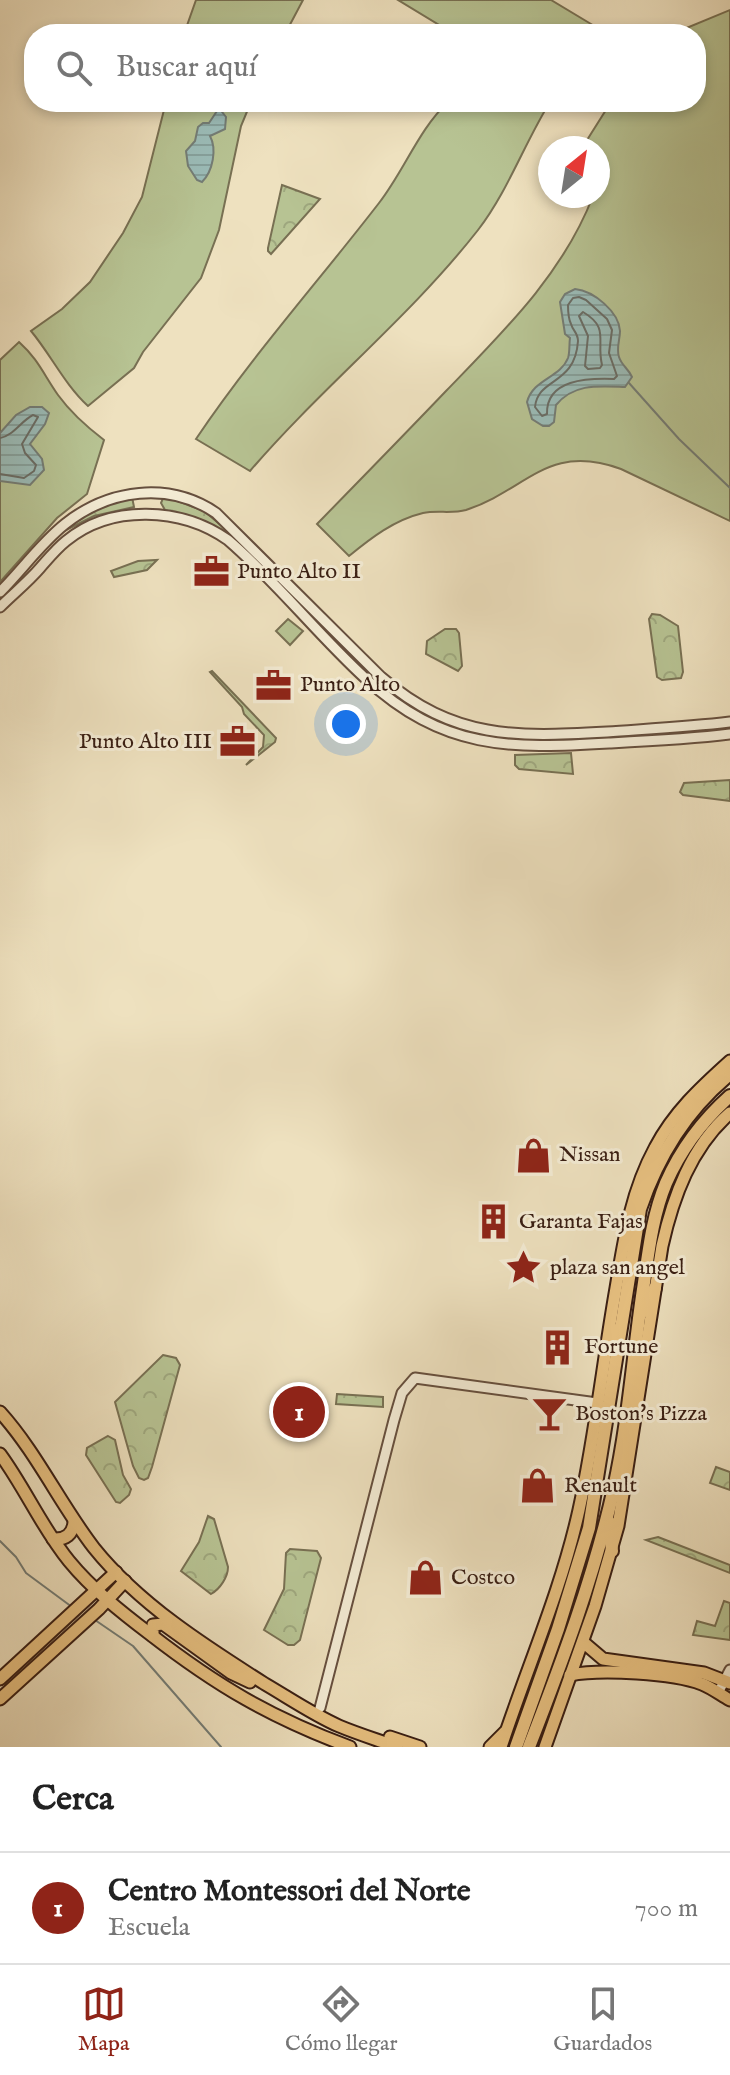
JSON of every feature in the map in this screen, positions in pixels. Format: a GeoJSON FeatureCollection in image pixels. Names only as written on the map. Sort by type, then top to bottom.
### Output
{"type":"FeatureCollection","features":[{"type":"Feature","properties":{"kind":"highway"},"geometry":{"type":"LineString","coordinates":[[516,1747],[558,1629],[589,1528],[634,1232],[651,1179],[680,1128],[710,1092],[730,1074]]}},
{"type":"Feature","properties":{"kind":"highway"},"geometry":{"type":"LineString","coordinates":[[529,1747],[580,1612],[608,1512],[620,1453],[652,1230],[665,1186],[689,1142],[730,1096]]}},
{"type":"Feature","properties":{"kind":"highway"},"geometry":{"type":"LineString","coordinates":[[639,1322],[655,1288]]}},
{"type":"Feature","properties":{"kind":"highway"},"geometry":{"type":"LineString","coordinates":[[606,1350],[620,1324]]}},
{"type":"Feature","properties":{"kind":"highway"},"geometry":{"type":"LineString","coordinates":[[608,1512],[612,1551]]}},
{"type":"Feature","properties":{"kind":"main road"},"geometry":{"type":"LineString","coordinates":[[499,1746],[549,1612],[574,1531],[627,1220],[646,1167],[660,1139],[685,1104],[730,1061]]}},
{"type":"Feature","properties":{"kind":"main road"},"geometry":{"type":"LineString","coordinates":[[545,1747],[612,1551],[670,1209],[702,1145],[730,1113]]}},
{"type":"Feature","properties":{"kind":"main road"},"geometry":{"type":"LineString","coordinates":[[0,1412],[31,1453],[74,1522],[120,1576],[183,1628],[267,1685],[339,1725],[397,1747]]}},
{"type":"Feature","properties":{"kind":"main road"},"geometry":{"type":"LineString","coordinates":[[0,1454],[53,1539],[93,1595],[229,1690],[332,1747]]}},
{"type":"Feature","properties":{"kind":"main road"},"geometry":{"type":"LineString","coordinates":[[53,1539],[65,1538],[74,1522]]}},
{"type":"Feature","properties":{"kind":"main road"},"geometry":{"type":"LineString","coordinates":[[0,1679],[65,1619],[120,1576]]}},
{"type":"Feature","properties":{"kind":"main road"},"geometry":{"type":"LineString","coordinates":[[0,1699],[104,1604],[120,1576]]}},
{"type":"Feature","properties":{"kind":"main road"},"geometry":{"type":"LineString","coordinates":[[153,1636],[153,1625],[163,1624],[231,1673],[249,1682],[267,1685]]}},
{"type":"Feature","properties":{"kind":"main road"},"geometry":{"type":"LineString","coordinates":[[583,1642],[612,1666],[700,1683],[730,1700]]}},
{"type":"Feature","properties":{"kind":"main road"},"geometry":{"type":"LineString","coordinates":[[570,1675],[612,1666],[704,1673],[727,1682]]}},
{"type":"Feature","properties":{"kind":"main road"},"geometry":{"type":"LineString","coordinates":[[298,1703],[320,1708],[362,1727],[420,1747]]}},
{"type":"Feature","properties":{"kind":"main road"},"geometry":{"type":"LineString","coordinates":[[301,1729],[350,1747]]}},
{"type":"Feature","properties":{"kind":"street"},"geometry":{"type":"LineString","coordinates":[[0,592],[65,524],[104,502],[137,493],[171,494],[205,506],[224,520],[280,585],[385,695],[426,722],[488,743],[527,747],[730,734]]}},
{"type":"Feature","properties":{"kind":"street"},"geometry":{"type":"LineString","coordinates":[[0,607],[74,535],[104,521],[138,515],[187,519],[217,532],[238,549],[392,687],[435,713],[477,729],[511,735],[544,736],[730,722]]}},
{"type":"Feature","properties":{"kind":"street"},"geometry":{"type":"LineString","coordinates":[[320,1708],[394,1420],[402,1393],[415,1378],[597,1403]]}},
{"type":"Feature","properties":{"kind":"street"},"geometry":{"type":"LineString","coordinates":[[718,1693],[727,1682],[730,1670]]}},
{"type":"Feature","properties":{"kind":"green space"},"geometry":{"type":"Polygon","coordinates":[[[196,0],[303,0],[290,24],[188,24],[196,0]]]}},
{"type":"Feature","properties":{"kind":"green space"},"geometry":{"type":"Polygon","coordinates":[[[398,0],[551,0],[591,24],[437,24],[398,0]]]}},
{"type":"Feature","properties":{"kind":"green space"},"geometry":{"type":"Polygon","coordinates":[[[730,10],[730,521],[621,469],[596,462],[574,461],[539,472],[466,510],[423,513],[402,520],[374,536],[349,556],[317,524],[530,301],[565,251],[587,208],[610,208],[610,136],[590,136],[605,112],[706,112],[706,24],[696,24],[730,10]]]}},
{"type":"Feature","properties":{"kind":"green space"},"geometry":{"type":"Polygon","coordinates":[[[163,112],[247,112],[241,126],[219,230],[201,278],[134,368],[88,406],[72,389],[31,331],[62,309],[90,282],[123,233],[142,197],[163,112]]]}},
{"type":"Feature","properties":{"kind":"green space"},"geometry":{"type":"Polygon","coordinates":[[[544,112],[498,199],[452,262],[250,471],[196,439],[262,349],[379,203],[438,113],[544,112]]]}},
{"type":"Feature","properties":{"kind":"green space"},"geometry":{"type":"Polygon","coordinates":[[[282,185],[320,199],[271,254],[268,248],[282,185]]]}},
{"type":"Feature","properties":{"kind":"green space"},"geometry":{"type":"Polygon","coordinates":[[[19,342],[68,408],[104,440],[87,494],[57,518],[0,582],[0,360],[19,342]]]}},
{"type":"Feature","properties":{"kind":"green space"},"geometry":{"type":"Polygon","coordinates":[[[164,496],[204,511],[229,532],[165,510],[161,503],[164,496]]]}},
{"type":"Feature","properties":{"kind":"green space"},"geometry":{"type":"Polygon","coordinates":[[[132,497],[134,507],[94,516],[64,531],[94,509],[132,497]]]}},
{"type":"Feature","properties":{"kind":"green space"},"geometry":{"type":"Polygon","coordinates":[[[157,560],[147,570],[114,577],[111,571],[138,561],[157,560]]]}},
{"type":"Feature","properties":{"kind":"green space"},"geometry":{"type":"Polygon","coordinates":[[[652,614],[660,615],[678,626],[681,678],[662,680],[657,677],[649,619],[652,614]]]}},
{"type":"Feature","properties":{"kind":"green space"},"geometry":{"type":"Polygon","coordinates":[[[288,619],[303,631],[290,645],[276,631],[288,619]]]}},
{"type":"Feature","properties":{"kind":"green space"},"geometry":{"type":"Polygon","coordinates":[[[445,629],[456,629],[459,633],[462,666],[458,671],[426,654],[427,641],[445,629]]]}},
{"type":"Feature","properties":{"kind":"green space"},"geometry":{"type":"Polygon","coordinates":[[[212,671],[276,738],[246,765],[263,747],[264,735],[212,671]]]}},
{"type":"Feature","properties":{"kind":"green space"},"geometry":{"type":"Polygon","coordinates":[[[571,753],[573,774],[519,769],[515,765],[515,755],[571,753]]]}},
{"type":"Feature","properties":{"kind":"green space"},"geometry":{"type":"Polygon","coordinates":[[[730,780],[730,801],[683,795],[680,792],[684,783],[730,780]]]}},
{"type":"Feature","properties":{"kind":"green space"},"geometry":{"type":"Polygon","coordinates":[[[163,1355],[176,1358],[180,1365],[152,1467],[144,1480],[139,1478],[133,1466],[115,1402],[163,1355]]]}},
{"type":"Feature","properties":{"kind":"green space"},"geometry":{"type":"Polygon","coordinates":[[[337,1394],[383,1397],[383,1407],[336,1404],[337,1394]]]}},
{"type":"Feature","properties":{"kind":"green space"},"geometry":{"type":"Polygon","coordinates":[[[108,1436],[115,1440],[123,1475],[131,1489],[120,1503],[116,1502],[86,1455],[87,1448],[108,1436]]]}},
{"type":"Feature","properties":{"kind":"green space"},"geometry":{"type":"Polygon","coordinates":[[[716,1467],[730,1472],[730,1490],[710,1483],[716,1467]]]}},
{"type":"Feature","properties":{"kind":"green space"},"geometry":{"type":"Polygon","coordinates":[[[208,1516],[214,1519],[228,1567],[223,1582],[211,1594],[181,1571],[199,1542],[208,1516]]]}},
{"type":"Feature","properties":{"kind":"green space"},"geometry":{"type":"Polygon","coordinates":[[[658,1537],[730,1565],[730,1573],[646,1540],[658,1537]]]}},
{"type":"Feature","properties":{"kind":"green space"},"geometry":{"type":"Polygon","coordinates":[[[290,1549],[317,1551],[321,1558],[300,1640],[294,1645],[288,1645],[264,1630],[284,1589],[286,1553],[290,1549]]]}},
{"type":"Feature","properties":{"kind":"green space"},"geometry":{"type":"Polygon","coordinates":[[[724,1601],[730,1603],[730,1640],[693,1635],[697,1621],[715,1626],[724,1601]]]}},
{"type":"Feature","properties":{"kind":"water"},"geometry":{"type":"Polygon","coordinates":[[[216,112],[222,112],[226,117],[225,129],[210,136],[213,160],[202,182],[197,180],[188,166],[186,151],[195,141],[198,127],[209,123],[216,112]]]}},
{"type":"Feature","properties":{"kind":"water"},"geometry":{"type":"Polygon","coordinates":[[[575,289],[597,298],[615,317],[620,331],[619,357],[632,377],[625,387],[588,387],[571,393],[556,405],[554,422],[543,426],[532,419],[527,402],[535,388],[559,370],[568,358],[570,338],[565,334],[560,302],[565,294],[575,289]]]}},
{"type":"Feature","properties":{"kind":"water"},"geometry":{"type":"Polygon","coordinates":[[[30,407],[42,407],[49,413],[30,444],[42,459],[44,470],[30,485],[0,481],[0,433],[16,415],[30,407]]]}},
{"type":"Feature","properties":{"kind":"waterway"},"geometry":{"type":"LineString","coordinates":[[629,383],[679,439],[730,488]]}},
{"type":"Feature","properties":{"kind":"waterway"},"geometry":{"type":"LineString","coordinates":[[0,1541],[26,1573],[72,1607]]}},
{"type":"Feature","properties":{"kind":"waterway"},"geometry":{"type":"LineString","coordinates":[[95,1620],[133,1646],[221,1747]]}},
{"type":"Feature","properties":{"kind":"place","name":"Punto Alto II"},"geometry":{"type":"Point","coordinates":[211,572]}},
{"type":"Feature","properties":{"kind":"place","name":"Punto Alto"},"geometry":{"type":"Point","coordinates":[274,685]}},
{"type":"Feature","properties":{"kind":"place","name":"Punto Alto III"},"geometry":{"type":"Point","coordinates":[238,742]}},
{"type":"Feature","properties":{"kind":"place","name":"Nissan"},"geometry":{"type":"Point","coordinates":[533,1155]}},
{"type":"Feature","properties":{"kind":"place","name":"Garanta Fajas"},"geometry":{"type":"Point","coordinates":[493,1222]}},
{"type":"Feature","properties":{"kind":"place","name":"plaza san angel"},"geometry":{"type":"Point","coordinates":[524,1268]}},
{"type":"Feature","properties":{"kind":"place","name":"Fortune"},"geometry":{"type":"Point","coordinates":[558,1347]}},
{"type":"Feature","properties":{"kind":"place","name":"Centro Montessori del Norte"},"geometry":{"type":"Point","coordinates":[299,1412]}},
{"type":"Feature","properties":{"kind":"place","name":"Boston's Pizza"},"geometry":{"type":"Point","coordinates":[549,1414]}},
{"type":"Feature","properties":{"kind":"place","name":"Renault"},"geometry":{"type":"Point","coordinates":[538,1486]}},
{"type":"Feature","properties":{"kind":"place","name":"Costco"},"geometry":{"type":"Point","coordinates":[425,1578]}}]}
